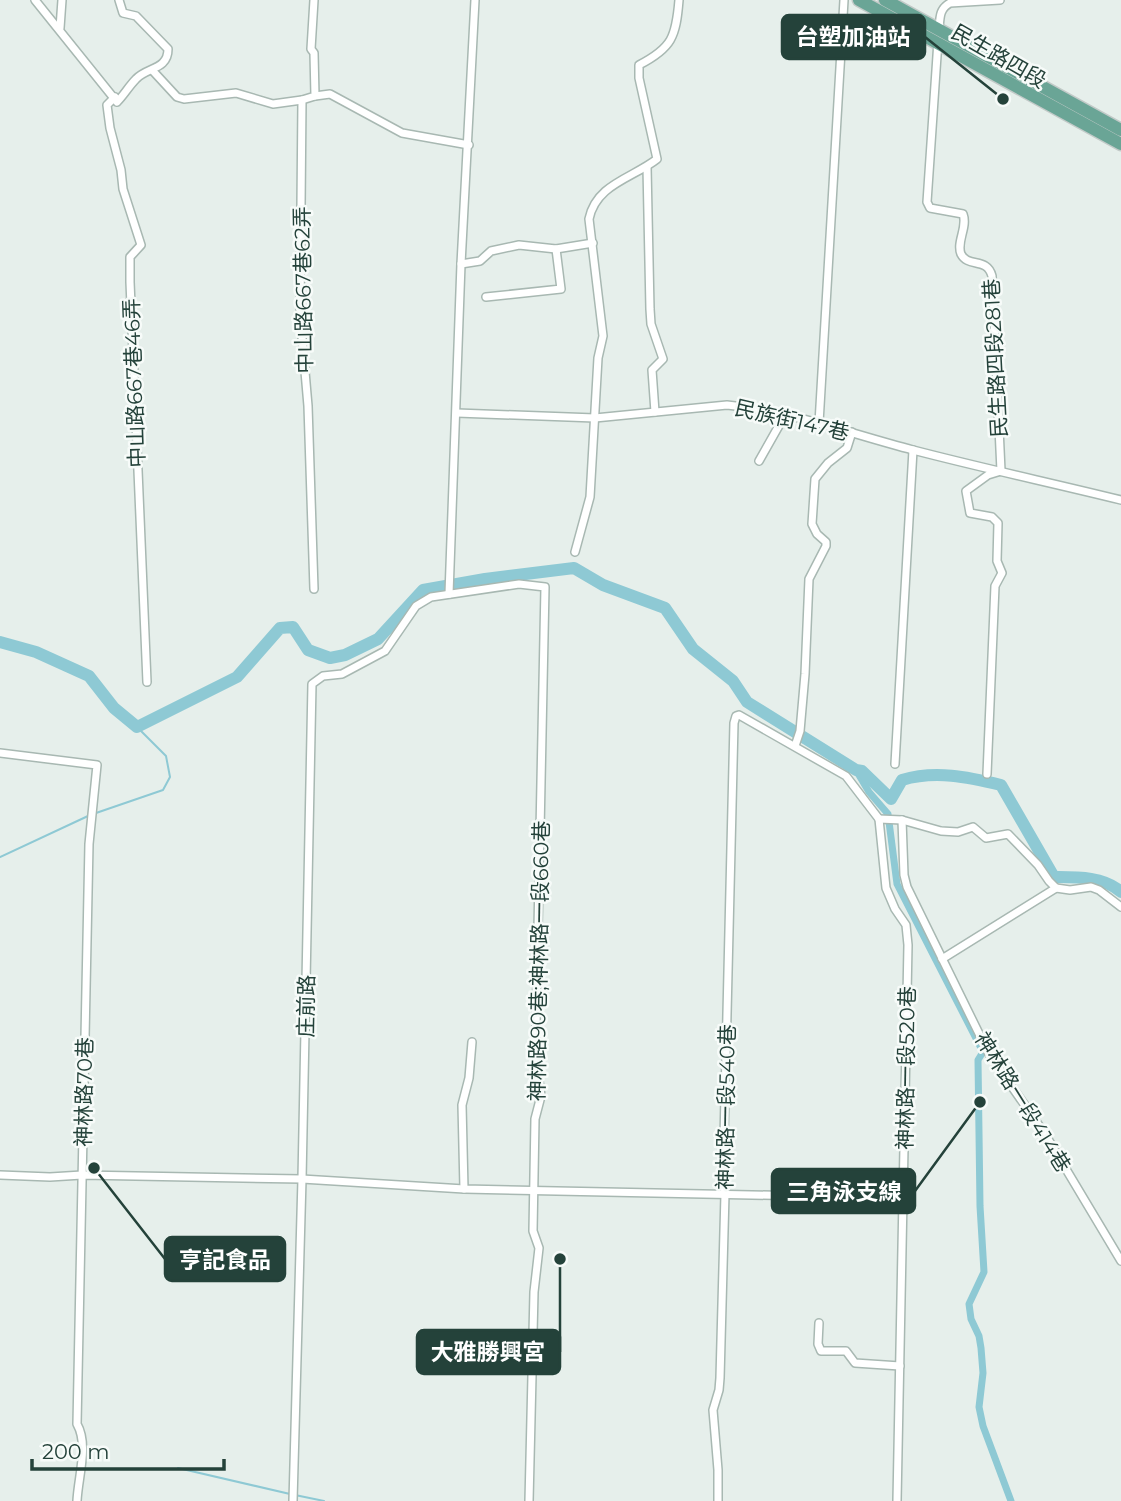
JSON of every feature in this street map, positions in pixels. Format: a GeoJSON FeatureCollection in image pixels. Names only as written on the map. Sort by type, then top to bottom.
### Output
{"type":"FeatureCollection","features":[{"type":"Feature","properties":{"kind":"main road","name":"民生路四段"},"geometry":{"type":"LineString","coordinates":[[859,0],[939,36],[1121,130]]}},
{"type":"Feature","properties":{"kind":"main road","name":"民生路四段"},"geometry":{"type":"LineString","coordinates":[[885,0],[1024,93],[1121,144]]}},
{"type":"Feature","properties":{"kind":"street"},"geometry":{"type":"LineString","coordinates":[[35,0],[116,100],[141,74],[153,71],[166,61],[168,49],[136,16],[123,13],[119,0]]}},
{"type":"Feature","properties":{"kind":"street"},"geometry":{"type":"LineString","coordinates":[[60,28],[62,0]]}},
{"type":"Feature","properties":{"kind":"street"},"geometry":{"type":"LineString","coordinates":[[314,0],[314,96]]}},
{"type":"Feature","properties":{"kind":"street"},"geometry":{"type":"LineString","coordinates":[[449,594],[461,264],[475,0]]}},
{"type":"Feature","properties":{"kind":"street"},"geometry":{"type":"LineString","coordinates":[[575,552],[590,497],[598,358],[603,337],[589,219],[596,201],[609,187],[657,159],[639,78],[639,65],[658,55],[670,44],[679,0]]}},
{"type":"Feature","properties":{"kind":"street"},"geometry":{"type":"LineString","coordinates":[[819,423],[844,0]]}},
{"type":"Feature","properties":{"kind":"street"},"geometry":{"type":"LineString","coordinates":[[939,36],[940,14],[944,6],[950,3],[1000,0]]}},
{"type":"Feature","properties":{"kind":"street","name":"民生路四段281巷"},"geometry":{"type":"LineString","coordinates":[[939,36],[928,202],[930,208],[935,211],[963,214],[965,220],[960,250],[962,255],[990,269],[1001,471]]}},
{"type":"Feature","properties":{"kind":"street"},"geometry":{"type":"LineString","coordinates":[[153,71],[177,97],[184,99],[236,93],[273,104],[330,94],[402,133],[469,145]]}},
{"type":"Feature","properties":{"kind":"street","name":"中山路667巷46弄"},"geometry":{"type":"LineString","coordinates":[[116,100],[107,105],[110,128],[123,189],[141,245],[130,257],[130,282],[147,682]]}},
{"type":"Feature","properties":{"kind":"street","name":"中山路667巷62弄"},"geometry":{"type":"LineString","coordinates":[[302,100],[300,314],[308,407],[314,589]]}},
{"type":"Feature","properties":{"kind":"street"},"geometry":{"type":"LineString","coordinates":[[647,167],[651,317],[663,359],[652,370],[655,412]]}},
{"type":"Feature","properties":{"kind":"street"},"geometry":{"type":"LineString","coordinates":[[461,264],[480,261],[492,251],[519,245],[556,249],[593,243]]}},
{"type":"Feature","properties":{"kind":"street"},"geometry":{"type":"LineString","coordinates":[[486,297],[561,289],[556,249]]}},
{"type":"Feature","properties":{"kind":"street","name":"民族街147巷"},"geometry":{"type":"LineString","coordinates":[[457,413],[594,418],[727,405],[819,423],[913,450],[1121,500]]}},
{"type":"Feature","properties":{"kind":"street"},"geometry":{"type":"LineString","coordinates":[[759,461],[785,415]]}},
{"type":"Feature","properties":{"kind":"street"},"geometry":{"type":"LineString","coordinates":[[852,432],[847,448],[823,468],[815,479],[812,524],[817,534],[826,542],[826,546],[808,579],[800,731],[795,746],[846,776],[879,819],[902,820],[941,831],[958,832],[973,827],[986,838],[1008,834],[1056,888],[1070,890],[1091,887],[1121,907]]}},
{"type":"Feature","properties":{"kind":"street"},"geometry":{"type":"LineString","coordinates":[[895,764],[913,450]]}},
{"type":"Feature","properties":{"kind":"street"},"geometry":{"type":"LineString","coordinates":[[987,774],[995,586],[1002,573],[997,561],[998,523],[992,517],[970,513],[965,496],[966,491],[989,475],[1001,471]]}},
{"type":"Feature","properties":{"kind":"street","name":"神林路90巷;神林路一段660巷"},"geometry":{"type":"LineString","coordinates":[[449,594],[519,584],[545,587],[536,1026],[541,1096],[535,1119],[533,1231],[538,1248],[534,1292],[529,1501]]}},
{"type":"Feature","properties":{"kind":"street","name":"庄前路"},"geometry":{"type":"LineString","coordinates":[[293,1501],[312,684],[323,676],[342,674],[385,651],[416,606],[431,597],[449,594]]}},
{"type":"Feature","properties":{"kind":"street","name":"神林路一段540巷"},"geometry":{"type":"LineString","coordinates":[[718,1501],[713,1410],[720,1378],[736,716],[739,715],[795,746]]}},
{"type":"Feature","properties":{"kind":"street","name":"神林路70巷"},"geometry":{"type":"LineString","coordinates":[[0,753],[97,765],[89,844],[77,1424],[82,1432],[83,1446],[77,1501]]}},
{"type":"Feature","properties":{"kind":"street","name":"神林路一段520巷"},"geometry":{"type":"LineString","coordinates":[[879,819],[886,888],[906,925],[908,944],[897,1501]]}},
{"type":"Feature","properties":{"kind":"street","name":"神林路一段414巷"},"geometry":{"type":"LineString","coordinates":[[902,820],[907,887],[989,1054],[1045,1134],[1121,1261]]}},
{"type":"Feature","properties":{"kind":"street"},"geometry":{"type":"LineString","coordinates":[[942,959],[1056,888]]}},
{"type":"Feature","properties":{"kind":"street"},"geometry":{"type":"LineString","coordinates":[[464,1189],[462,1105],[469,1078],[472,1042]]}},
{"type":"Feature","properties":{"kind":"street"},"geometry":{"type":"LineString","coordinates":[[0,1174],[50,1177],[82,1175],[302,1179],[464,1189],[904,1198]]}},
{"type":"Feature","properties":{"kind":"street"},"geometry":{"type":"LineString","coordinates":[[819,1323],[818,1344],[821,1351],[846,1351],[855,1363],[900,1366]]}},
{"type":"Feature","properties":{"kind":"waterway"},"geometry":{"type":"LineString","coordinates":[[0,642],[36,652],[89,676],[114,708],[137,727],[237,677],[280,628],[293,627],[308,650],[330,658],[345,655],[378,639],[423,590],[574,568],[603,585],[665,608],[693,649],[733,681],[747,702],[856,770],[862,771],[891,799],[902,780],[927,775],[964,777],[1001,785],[1054,877],[1098,880],[1121,892]]}},
{"type":"Feature","properties":{"kind":"waterway"},"geometry":{"type":"LineString","coordinates":[[96,813],[163,790],[170,777],[166,756],[137,727]]}},
{"type":"Feature","properties":{"kind":"waterway"},"geometry":{"type":"LineString","coordinates":[[856,770],[869,792],[888,814],[897,884],[983,1052],[978,1060],[980,1206],[984,1272],[969,1304],[981,1348],[983,1373],[979,1407],[983,1426],[1011,1501]]}},
{"type":"Feature","properties":{"kind":"waterway"},"geometry":{"type":"LineString","coordinates":[[0,857],[88,816]]}},
{"type":"Feature","properties":{"kind":"waterway"},"geometry":{"type":"LineString","coordinates":[[178,1468],[290,1494]]}},
{"type":"Feature","properties":{"kind":"waterway"},"geometry":{"type":"LineString","coordinates":[[295,1495],[324,1501]]}},
{"type":"Feature","properties":{"kind":"place","name":"台塑加油站"},"geometry":{"type":"Point","coordinates":[1003,99]}},
{"type":"Feature","properties":{"kind":"place","name":"三角泳支線"},"geometry":{"type":"Point","coordinates":[980,1102]}},
{"type":"Feature","properties":{"kind":"place","name":"亨記食品"},"geometry":{"type":"Point","coordinates":[94,1168]}},
{"type":"Feature","properties":{"kind":"place","name":"大雅勝興宮"},"geometry":{"type":"Point","coordinates":[560,1259]}}]}
